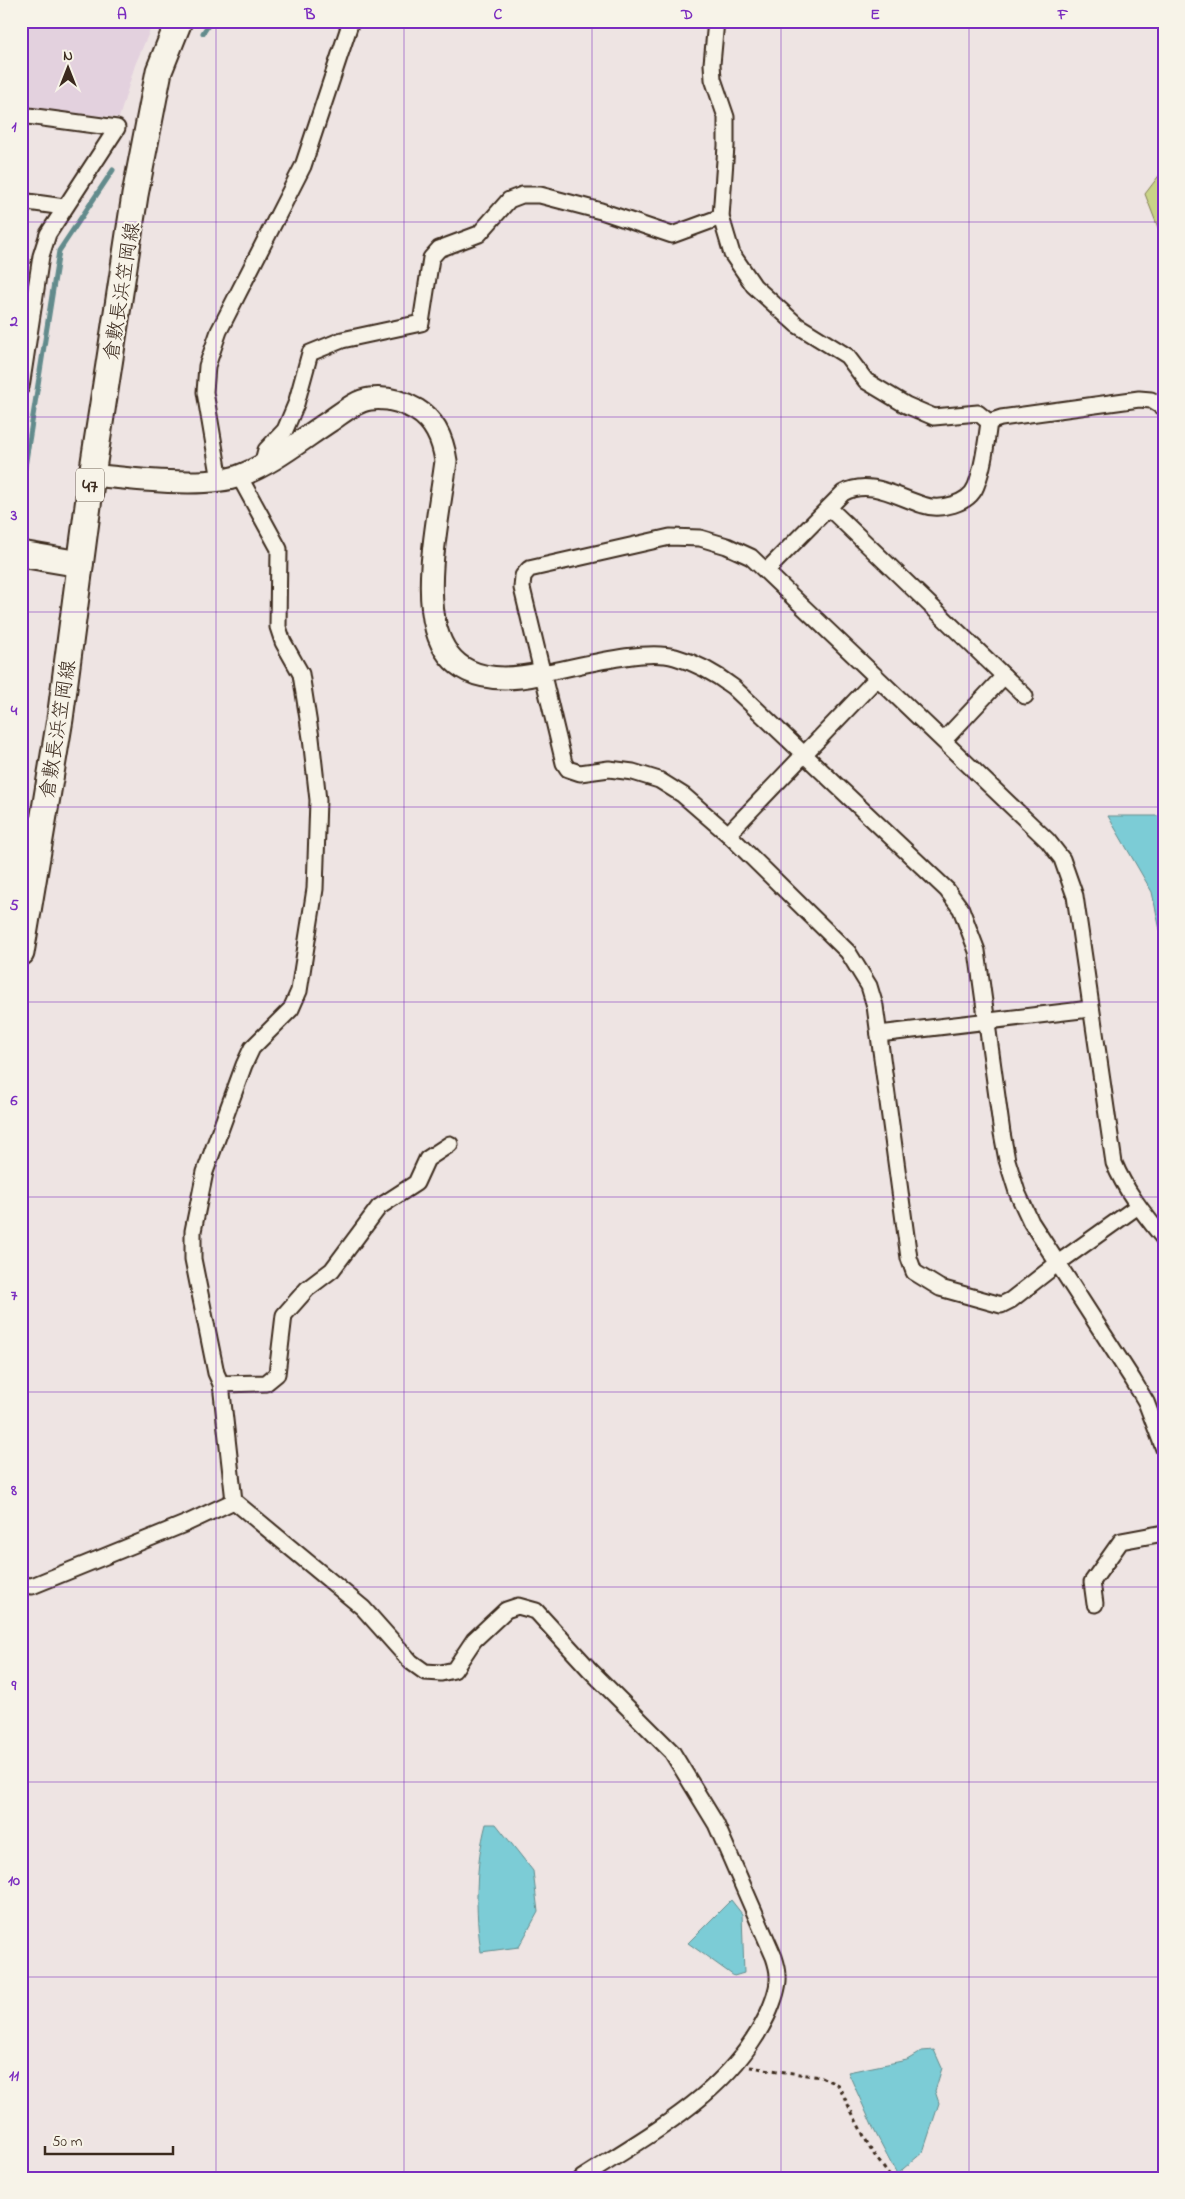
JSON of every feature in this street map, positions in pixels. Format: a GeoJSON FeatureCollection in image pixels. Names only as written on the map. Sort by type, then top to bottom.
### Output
{"type":"FeatureCollection","features":[{"type":"Feature","properties":{"kind":"main road","name":"倉敷長浜笠岡線"},"geometry":{"type":"LineString","coordinates":[[21,953],[60,719],[92,475],[135,195],[159,71],[179,21]]}},
{"type":"Feature","properties":{"kind":"main road"},"geometry":{"type":"LineString","coordinates":[[21,554],[80,564]]}},
{"type":"Feature","properties":{"kind":"street"},"geometry":{"type":"LineString","coordinates":[[351,21],[303,166],[219,331],[206,366],[205,392],[230,478],[279,549],[278,627],[283,642],[301,674],[312,738],[318,800],[315,889],[299,990],[291,1009],[252,1048],[244,1065],[205,1172],[193,1231],[193,1259],[216,1373],[221,1384],[234,1501],[363,1608],[411,1662],[425,1672],[441,1673],[454,1670],[474,1640],[506,1610],[518,1606],[536,1612],[590,1670],[672,1752],[716,1824],[774,1957],[778,1977],[770,2008],[756,2039],[736,2065],[686,2111],[582,2178]]}},
{"type":"Feature","properties":{"kind":"street"},"geometry":{"type":"LineString","coordinates":[[716,21],[712,64],[713,79],[726,117],[721,218],[732,254],[754,286],[797,325],[847,356],[866,381],[906,406],[934,417],[978,413],[989,422]]}},
{"type":"Feature","properties":{"kind":"street"},"geometry":{"type":"LineString","coordinates":[[21,115],[117,128],[48,234],[28,302],[21,387]]}},
{"type":"Feature","properties":{"kind":"street"},"geometry":{"type":"LineString","coordinates":[[262,465],[266,450],[285,430],[296,404],[310,354],[342,340],[421,323],[431,258],[439,249],[479,234],[509,200],[522,194],[540,195],[601,211],[672,235],[721,218]]}},
{"type":"Feature","properties":{"kind":"street"},"geometry":{"type":"LineString","coordinates":[[21,200],[64,207]]}},
{"type":"Feature","properties":{"kind":"street"},"geometry":{"type":"LineString","coordinates":[[92,475],[126,478],[230,478],[262,465],[350,407],[368,399],[386,398],[404,402],[419,411],[439,434],[444,446],[446,461],[430,592],[436,634],[446,652],[459,664],[475,674],[518,679],[542,673],[650,655],[674,657],[714,673],[733,686],[947,890],[961,908],[977,951],[1007,1160],[1017,1192],[1031,1222],[1146,1402],[1164,1449]]}},
{"type":"Feature","properties":{"kind":"street"},"geometry":{"type":"LineString","coordinates":[[989,422],[1001,418],[1133,399],[1151,400],[1164,408]]}},
{"type":"Feature","properties":{"kind":"street"},"geometry":{"type":"LineString","coordinates":[[766,571],[843,493],[853,487],[892,492],[924,506],[940,507],[969,497],[976,488],[989,422]]}},
{"type":"Feature","properties":{"kind":"street"},"geometry":{"type":"LineString","coordinates":[[829,508],[1025,696]]}},
{"type":"Feature","properties":{"kind":"street"},"geometry":{"type":"LineString","coordinates":[[1138,1206],[1058,1263],[1011,1300],[1001,1305],[940,1288],[914,1272],[909,1258],[879,1034],[869,986],[848,952],[728,834],[683,795],[659,780],[633,772],[609,769],[580,772],[568,769],[564,763],[522,588],[523,576],[529,569],[670,537],[700,538],[727,546],[751,557],[1048,841],[1062,859],[1075,896],[1114,1163],[1120,1178],[1138,1206],[1164,1239]]}},
{"type":"Feature","properties":{"kind":"street"},"geometry":{"type":"LineString","coordinates":[[944,740],[1004,676]]}},
{"type":"Feature","properties":{"kind":"street"},"geometry":{"type":"LineString","coordinates":[[728,834],[877,678]]}},
{"type":"Feature","properties":{"kind":"street"},"geometry":{"type":"LineString","coordinates":[[879,1034],[1090,1009]]}},
{"type":"Feature","properties":{"kind":"street"},"geometry":{"type":"LineString","coordinates":[[221,1384],[266,1383],[277,1374],[284,1314],[307,1289],[332,1270],[379,1207],[416,1183],[427,1159],[450,1144]]}},
{"type":"Feature","properties":{"kind":"street"},"geometry":{"type":"LineString","coordinates":[[21,1585],[32,1586],[187,1523],[234,1501]]}},
{"type":"Feature","properties":{"kind":"street"},"geometry":{"type":"LineString","coordinates":[[1095,1604],[1092,1582],[1121,1541],[1164,1533]]}},
{"type":"Feature","properties":{"kind":"path"},"geometry":{"type":"LineString","coordinates":[[736,2065],[821,2077],[838,2085],[871,2150],[891,2178]]}},
{"type":"Feature","properties":{"kind":"shaded area"},"geometry":{"type":"Polygon","coordinates":[[[21,21],[154,21],[135,65],[119,118],[21,106],[21,21]]]}},
{"type":"Feature","properties":{"kind":"green space"},"geometry":{"type":"Polygon","coordinates":[[[1164,169],[1164,243],[1145,194],[1164,169]]]}},
{"type":"Feature","properties":{"kind":"water"},"geometry":{"type":"Polygon","coordinates":[[[1108,816],[1164,816],[1164,949],[1152,892],[1108,816]]]}},
{"type":"Feature","properties":{"kind":"water"},"geometry":{"type":"Polygon","coordinates":[[[486,1824],[496,1824],[533,1871],[538,1912],[519,1947],[481,1952],[477,1888],[482,1840],[486,1824]]]}},
{"type":"Feature","properties":{"kind":"water"},"geometry":{"type":"Polygon","coordinates":[[[731,1900],[742,1914],[744,1973],[734,1976],[688,1943],[731,1900]]]}},
{"type":"Feature","properties":{"kind":"water"},"geometry":{"type":"Polygon","coordinates":[[[934,2050],[942,2068],[935,2091],[939,2103],[923,2152],[897,2174],[875,2132],[848,2072],[907,2060],[922,2051],[934,2050]]]}},
{"type":"Feature","properties":{"kind":"waterway"},"geometry":{"type":"LineString","coordinates":[[203,33],[211,21]]}},
{"type":"Feature","properties":{"kind":"waterway"},"geometry":{"type":"LineString","coordinates":[[21,492],[59,251],[113,170]]}}]}
